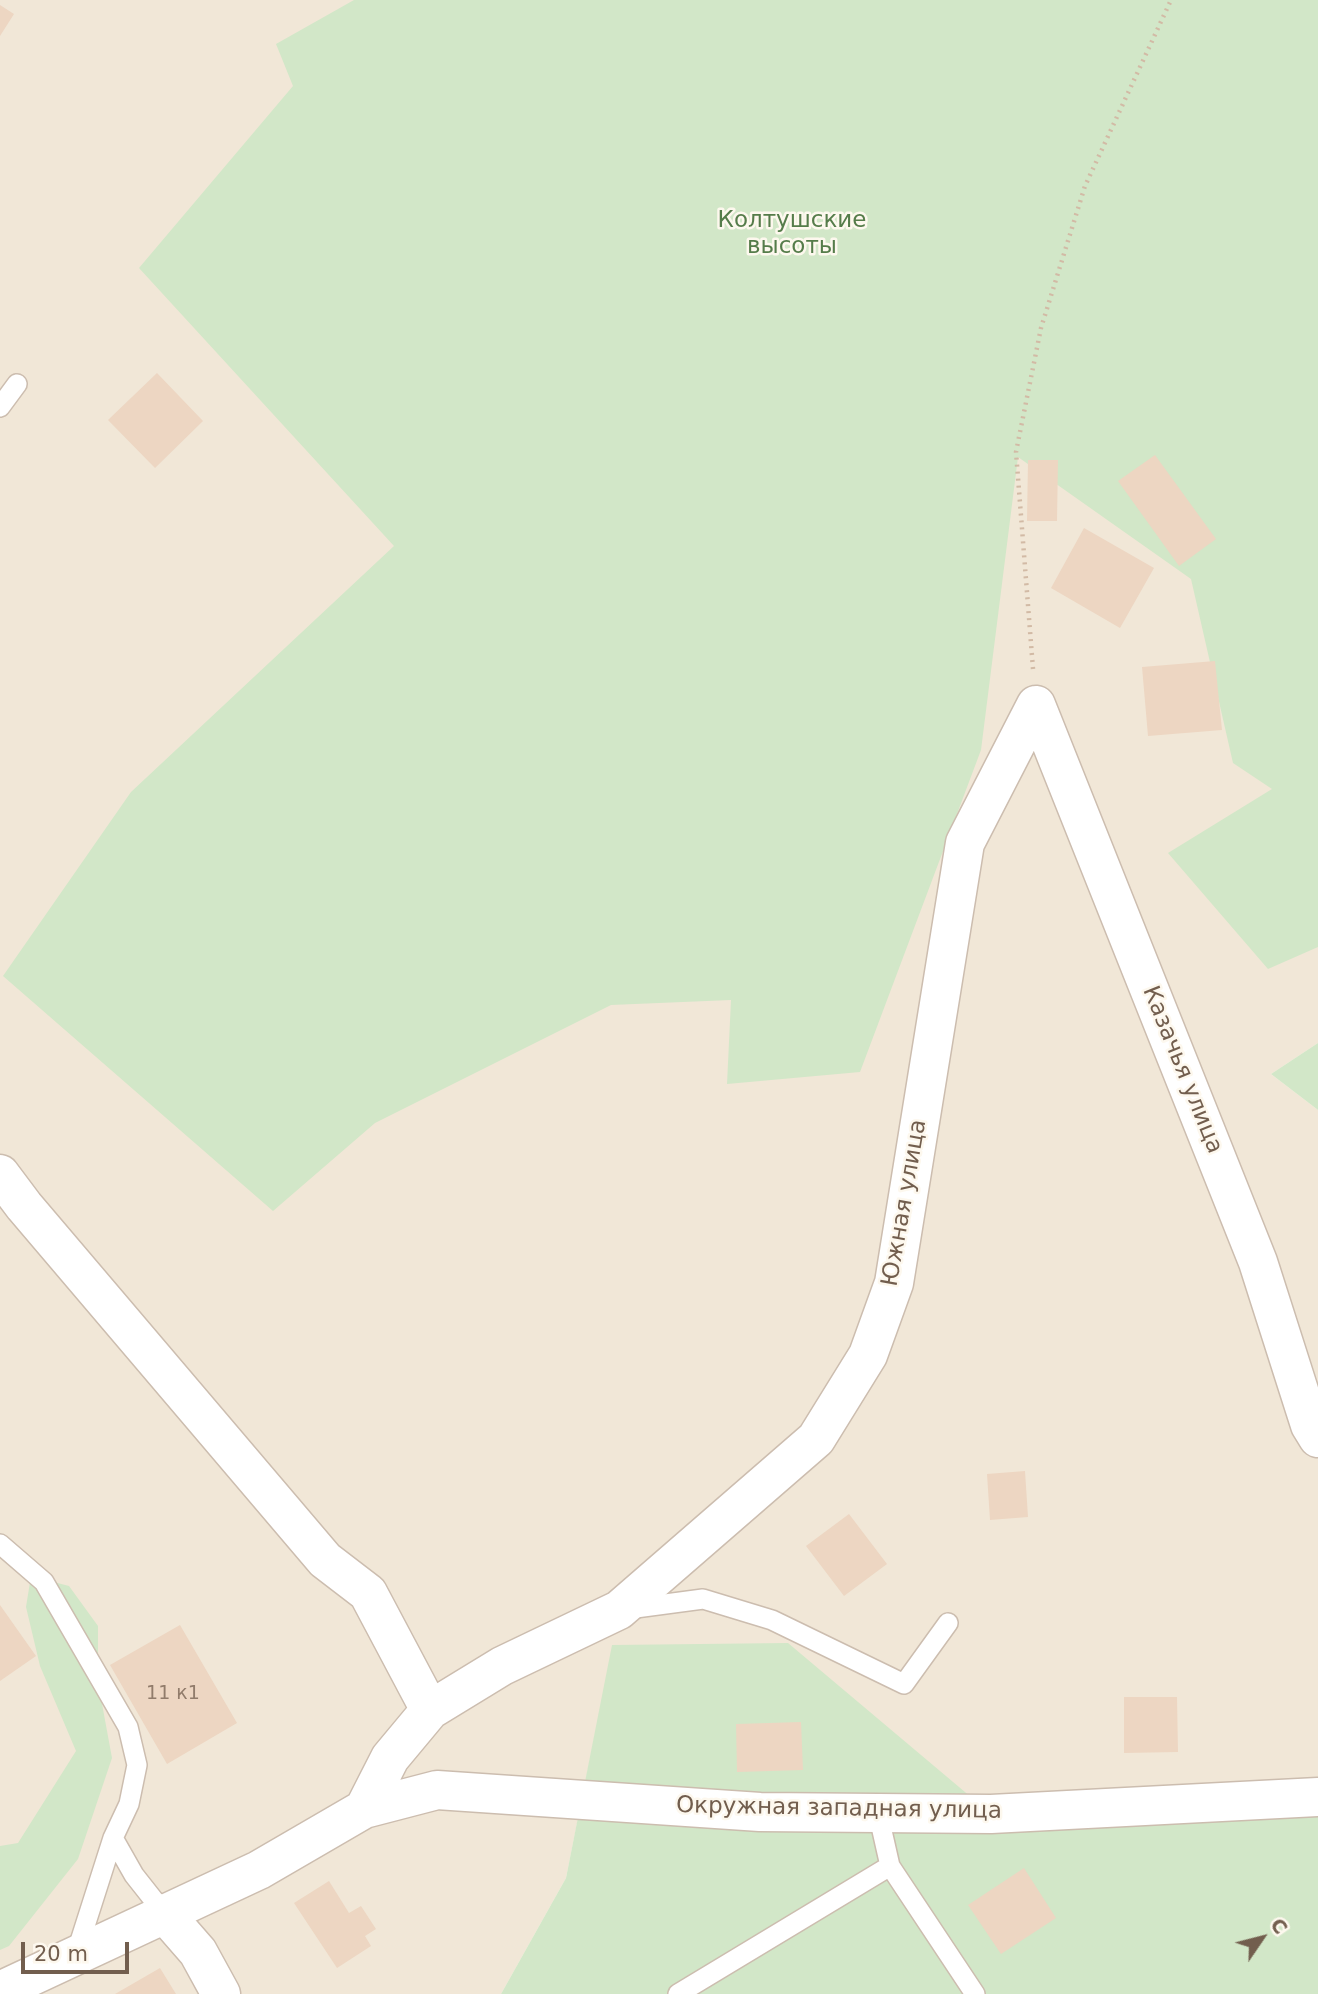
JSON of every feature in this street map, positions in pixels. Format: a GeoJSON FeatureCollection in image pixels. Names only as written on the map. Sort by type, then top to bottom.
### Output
{"type":"FeatureCollection","features":[{"type":"Feature","properties":{"kind":"street","name":"Казачья улица"},"geometry":{"type":"LineString","coordinates":[[1036,705],[1258,1262],[1310,1425],[1318,1438]]}},
{"type":"Feature","properties":{"kind":"street","name":"Южная улица"},"geometry":{"type":"LineString","coordinates":[[364,1809],[390,1758],[430,1710],[502,1666],[619,1610],[816,1439],[868,1355],[894,1283],[965,843],[1036,705]]}},
{"type":"Feature","properties":{"kind":"street"},"geometry":{"type":"LineString","coordinates":[[0,1174],[24,1206],[325,1560],[368,1593],[430,1710]]}},
{"type":"Feature","properties":{"kind":"street","name":"Окружная западная улица"},"geometry":{"type":"LineString","coordinates":[[0,1991],[259,1870],[364,1809],[437,1790],[760,1812],[991,1814],[1318,1797]]}},
{"type":"Feature","properties":{"kind":"street"},"geometry":{"type":"LineString","coordinates":[[164,1913],[198,1952],[221,1994]]}},
{"type":"Feature","properties":{"kind":"lane"},"geometry":{"type":"LineString","coordinates":[[0,407],[17,384]]}},
{"type":"Feature","properties":{"kind":"lane"},"geometry":{"type":"LineString","coordinates":[[2,1548],[44,1582],[128,1727],[136,1765],[130,1804],[113,1839],[76,1955]]}},
{"type":"Feature","properties":{"kind":"lane"},"geometry":{"type":"LineString","coordinates":[[619,1610],[702,1599],[772,1620],[904,1684],[948,1623]]}},
{"type":"Feature","properties":{"kind":"lane"},"geometry":{"type":"LineString","coordinates":[[877,1813],[890,1866],[975,1994]]}},
{"type":"Feature","properties":{"kind":"lane"},"geometry":{"type":"LineString","coordinates":[[113,1839],[134,1875],[164,1913]]}},
{"type":"Feature","properties":{"kind":"lane"},"geometry":{"type":"LineString","coordinates":[[678,1994],[890,1866]]}},
{"type":"Feature","properties":{"kind":"path"},"geometry":{"type":"LineString","coordinates":[[1036,705],[1016,452],[1041,328],[1085,186],[1171,0]]}},
{"type":"Feature","properties":{"kind":"shaded area"},"geometry":{"type":"Polygon","coordinates":[[[0,0],[459,0],[1245,483],[1318,773],[1318,1043],[1271,1074],[1318,1110],[1318,1785],[978,1803],[613,1645],[566,1878],[501,1994],[0,1994],[0,0]]]}},
{"type":"Feature","properties":{"kind":"green space","name":"Колтушские высоты"},"geometry":{"type":"Polygon","coordinates":[[[354,0],[1318,0],[1318,947],[1268,969],[1168,853],[1272,789],[1233,763],[1191,579],[1018,457],[981,750],[860,1072],[727,1084],[731,1000],[611,1005],[375,1123],[273,1211],[3,976],[131,792],[394,546],[139,268],[293,86],[276,44],[354,0]]]}},
{"type":"Feature","properties":{"kind":"green space"},"geometry":{"type":"Polygon","coordinates":[[[1318,1043],[1318,1110],[1271,1074],[1318,1043]]]}},
{"type":"Feature","properties":{"kind":"green space"},"geometry":{"type":"Polygon","coordinates":[[[31,1576],[69,1586],[98,1626],[98,1682],[112,1758],[78,1859],[9,1946],[0,1950],[0,1846],[18,1843],[76,1751],[40,1666],[26,1607],[31,1576]]]}},
{"type":"Feature","properties":{"kind":"green space"},"geometry":{"type":"Polygon","coordinates":[[[788,1643],[978,1803],[1318,1785],[1318,1994],[501,1994],[566,1878],[612,1645],[788,1643]]]}},
{"type":"Feature","properties":{"kind":"building"},"geometry":{"type":"Polygon","coordinates":[[[0,5],[14,14],[0,36],[0,5]]]}},
{"type":"Feature","properties":{"kind":"building"},"geometry":{"type":"Polygon","coordinates":[[[157,373],[203,421],[155,468],[108,420],[157,373]]]}},
{"type":"Feature","properties":{"kind":"building"},"geometry":{"type":"Polygon","coordinates":[[[1155,455],[1216,539],[1179,566],[1118,481],[1155,455]]]}},
{"type":"Feature","properties":{"kind":"building"},"geometry":{"type":"Polygon","coordinates":[[[1028,460],[1058,460],[1057,521],[1027,521],[1028,460]]]}},
{"type":"Feature","properties":{"kind":"building"},"geometry":{"type":"Polygon","coordinates":[[[1084,528],[1154,568],[1120,628],[1051,588],[1084,528]]]}},
{"type":"Feature","properties":{"kind":"building"},"geometry":{"type":"Polygon","coordinates":[[[1215,661],[1222,730],[1148,736],[1142,667],[1215,661]]]}},
{"type":"Feature","properties":{"kind":"building"},"geometry":{"type":"Polygon","coordinates":[[[1025,1471],[1028,1517],[990,1520],[987,1474],[1025,1471]]]}},
{"type":"Feature","properties":{"kind":"building"},"geometry":{"type":"Polygon","coordinates":[[[849,1514],[887,1564],[844,1596],[806,1546],[849,1514]]]}},
{"type":"Feature","properties":{"kind":"building"},"geometry":{"type":"Polygon","coordinates":[[[0,1605],[36,1656],[0,1681],[0,1605]]]}},
{"type":"Feature","properties":{"kind":"building"},"geometry":{"type":"Polygon","coordinates":[[[180,1625],[237,1723],[167,1764],[110,1665],[180,1625]]]}},
{"type":"Feature","properties":{"kind":"building"},"geometry":{"type":"Polygon","coordinates":[[[1124,1697],[1177,1697],[1178,1752],[1124,1753],[1124,1697]]]}},
{"type":"Feature","properties":{"kind":"building"},"geometry":{"type":"Polygon","coordinates":[[[801,1722],[803,1770],[737,1772],[736,1724],[801,1722]]]}},
{"type":"Feature","properties":{"kind":"building"},"geometry":{"type":"Polygon","coordinates":[[[1024,1868],[1056,1918],[1001,1954],[968,1905],[1024,1868]]]}},
{"type":"Feature","properties":{"kind":"building"},"geometry":{"type":"Polygon","coordinates":[[[329,1881],[349,1913],[361,1906],[376,1929],[365,1936],[371,1946],[337,1968],[294,1903],[329,1881]]]}},
{"type":"Feature","properties":{"kind":"building"},"geometry":{"type":"Polygon","coordinates":[[[160,1968],[176,1994],[115,1994],[160,1968]]]}}]}
